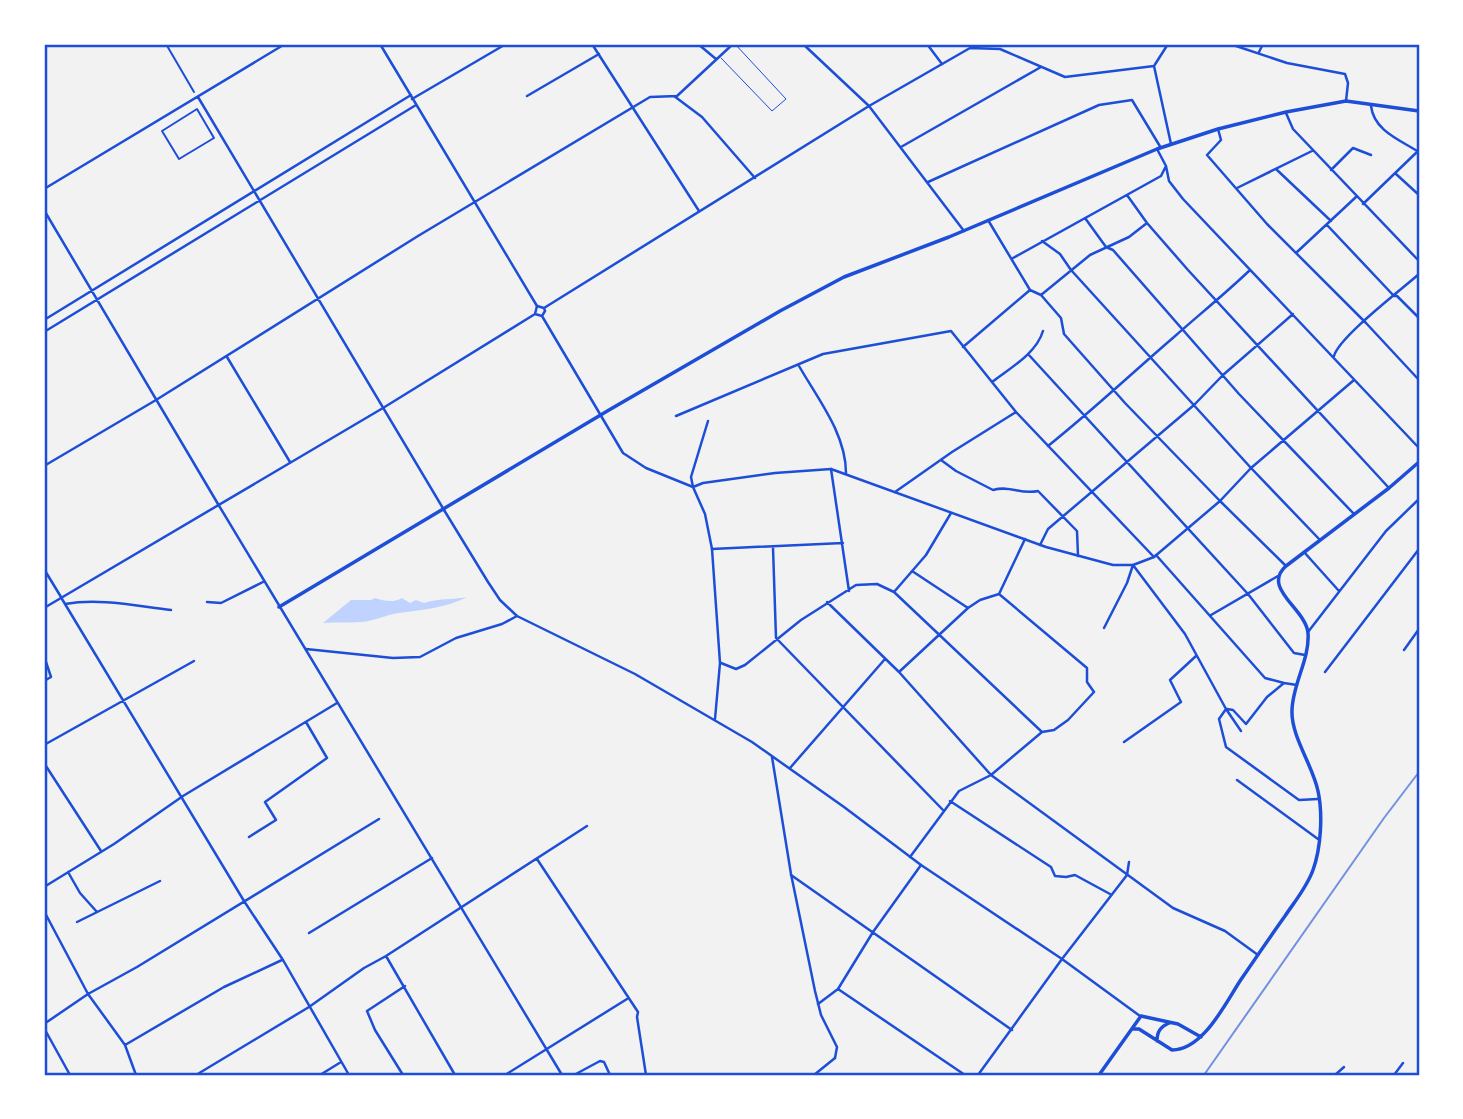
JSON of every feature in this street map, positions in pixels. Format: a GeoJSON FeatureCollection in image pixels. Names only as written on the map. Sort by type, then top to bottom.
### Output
{"type":"FeatureCollection","features":[{"type":"Feature","properties":{"kind":"main road"},"geometry":{"type":"LineString","coordinates":[[279,607],[600,415],[844,277],[964,231],[1171,144],[1218,129],[1346,101],[1419,111]]}},
{"type":"Feature","properties":{"kind":"main road"},"geometry":{"type":"LineString","coordinates":[[1132,1029],[1139,1029],[1172,1051],[1194,1044],[1305,886],[1317,856],[1319,799],[1293,722],[1292,710],[1308,632],[1301,615],[1281,591],[1277,583],[1278,576],[1286,566],[1419,462]]}},
{"type":"Feature","properties":{"kind":"main road"},"geometry":{"type":"LineString","coordinates":[[1098,1075],[1141,1016],[1178,1024],[1201,1037]]}},
{"type":"Feature","properties":{"kind":"main road"},"geometry":{"type":"LineString","coordinates":[[1157,1041],[1157,1033],[1163,1025],[1171,1022]]}},
{"type":"Feature","properties":{"kind":"street"},"geometry":{"type":"LineString","coordinates":[[166,44],[194,92]]}},
{"type":"Feature","properties":{"kind":"street"},"geometry":{"type":"LineString","coordinates":[[44,189],[285,44]]}},
{"type":"Feature","properties":{"kind":"street"},"geometry":{"type":"LineString","coordinates":[[380,44],[537,306],[544,308]]}},
{"type":"Feature","properties":{"kind":"street"},"geometry":{"type":"LineString","coordinates":[[44,320],[412,97],[506,44]]}},
{"type":"Feature","properties":{"kind":"street"},"geometry":{"type":"LineString","coordinates":[[592,44],[699,211]]}},
{"type":"Feature","properties":{"kind":"street"},"geometry":{"type":"LineString","coordinates":[[698,44],[718,58]]}},
{"type":"Feature","properties":{"kind":"street"},"geometry":{"type":"LineString","coordinates":[[44,466],[650,97],[674,96],[734,44]]}},
{"type":"Feature","properties":{"kind":"street"},"geometry":{"type":"LineString","coordinates":[[803,44],[869,106],[964,231]]}},
{"type":"Feature","properties":{"kind":"street"},"geometry":{"type":"LineString","coordinates":[[927,44],[942,64]]}},
{"type":"Feature","properties":{"kind":"street"},"geometry":{"type":"LineString","coordinates":[[1168,44],[1154,66],[1171,144]]}},
{"type":"Feature","properties":{"kind":"street"},"geometry":{"type":"LineString","coordinates":[[1230,44],[1306,68],[1345,74],[1348,83],[1346,101]]}},
{"type":"Feature","properties":{"kind":"street"},"geometry":{"type":"LineString","coordinates":[[1259,52],[1263,44]]}},
{"type":"Feature","properties":{"kind":"street"},"geometry":{"type":"LineString","coordinates":[[1414,44],[1419,46]]}},
{"type":"Feature","properties":{"kind":"street"},"geometry":{"type":"LineString","coordinates":[[542,316],[544,308],[869,106],[970,48],[1000,49],[1065,76],[1154,66]]}},
{"type":"Feature","properties":{"kind":"street"},"geometry":{"type":"LineString","coordinates":[[527,96],[599,54]]}},
{"type":"Feature","properties":{"kind":"street"},"geometry":{"type":"LineString","coordinates":[[901,147],[1042,67]]}},
{"type":"Feature","properties":{"kind":"street"},"geometry":{"type":"LineString","coordinates":[[674,96],[702,117],[755,178]]}},
{"type":"Feature","properties":{"kind":"street"},"geometry":{"type":"LineString","coordinates":[[198,97],[500,600],[517,616],[635,674],[715,720],[790,768],[911,857],[1141,1016]]}},
{"type":"Feature","properties":{"kind":"street"},"geometry":{"type":"LineString","coordinates":[[928,183],[1099,105],[1132,100],[1159,149],[1169,181],[1419,448]]}},
{"type":"Feature","properties":{"kind":"street"},"geometry":{"type":"LineString","coordinates":[[1363,204],[1418,152],[1378,126],[1372,114],[1371,103]]}},
{"type":"Feature","properties":{"kind":"street"},"geometry":{"type":"LineString","coordinates":[[44,332],[416,104]]}},
{"type":"Feature","properties":{"kind":"street"},"geometry":{"type":"LineString","coordinates":[[197,109],[214,138],[179,159],[162,131],[197,109]]}},
{"type":"Feature","properties":{"kind":"street"},"geometry":{"type":"LineString","coordinates":[[1286,112],[1293,128],[1419,261]]}},
{"type":"Feature","properties":{"kind":"street"},"geometry":{"type":"LineString","coordinates":[[1218,129],[1221,140],[1207,155],[1296,253],[1365,321],[1419,380]]}},
{"type":"Feature","properties":{"kind":"street"},"geometry":{"type":"LineString","coordinates":[[1331,170],[1353,148],[1371,155]]}},
{"type":"Feature","properties":{"kind":"street"},"geometry":{"type":"LineString","coordinates":[[1237,188],[1313,150]]}},
{"type":"Feature","properties":{"kind":"street"},"geometry":{"type":"LineString","coordinates":[[1012,258],[1161,176],[1166,166]]}},
{"type":"Feature","properties":{"kind":"street"},"geometry":{"type":"LineString","coordinates":[[1276,169],[1331,221]]}},
{"type":"Feature","properties":{"kind":"street"},"geometry":{"type":"LineString","coordinates":[[1395,173],[1419,195]]}},
{"type":"Feature","properties":{"kind":"street"},"geometry":{"type":"LineString","coordinates":[[1127,195],[1147,223],[1217,302],[1389,488]]}},
{"type":"Feature","properties":{"kind":"street"},"geometry":{"type":"LineString","coordinates":[[1296,253],[1356,197]]}},
{"type":"Feature","properties":{"kind":"street"},"geometry":{"type":"LineString","coordinates":[[44,210],[263,582],[462,906],[562,1075]]}},
{"type":"Feature","properties":{"kind":"street"},"geometry":{"type":"LineString","coordinates":[[1085,218],[1106,247],[1113,250],[1223,375],[1354,514]]}},
{"type":"Feature","properties":{"kind":"street"},"geometry":{"type":"LineString","coordinates":[[988,220],[1030,290],[1041,295],[1061,318],[1064,334],[1157,436],[1286,566]]}},
{"type":"Feature","properties":{"kind":"street"},"geometry":{"type":"LineString","coordinates":[[1041,295],[1090,255],[1129,237],[1147,223]]}},
{"type":"Feature","properties":{"kind":"street"},"geometry":{"type":"LineString","coordinates":[[1327,225],[1394,296],[1419,318]]}},
{"type":"Feature","properties":{"kind":"street"},"geometry":{"type":"LineString","coordinates":[[1042,241],[1059,254],[1150,358],[1320,540]]}},
{"type":"Feature","properties":{"kind":"street"},"geometry":{"type":"LineString","coordinates":[[1048,446],[1115,391],[1250,270]]}},
{"type":"Feature","properties":{"kind":"street"},"geometry":{"type":"LineString","coordinates":[[1334,357],[1336,349],[1347,335],[1419,274]]}},
{"type":"Feature","properties":{"kind":"street"},"geometry":{"type":"LineString","coordinates":[[963,347],[1030,290]]}},
{"type":"Feature","properties":{"kind":"street"},"geometry":{"type":"LineString","coordinates":[[44,608],[383,408],[535,314],[537,306]]}},
{"type":"Feature","properties":{"kind":"street"},"geometry":{"type":"LineString","coordinates":[[535,314],[542,316],[623,453],[646,468],[693,487],[703,483],[775,473],[831,469],[1040,545],[1113,565],[1133,565],[1155,556],[1220,501],[1251,468],[1354,380]]}},
{"type":"Feature","properties":{"kind":"street"},"geometry":{"type":"LineString","coordinates":[[1040,545],[1048,529],[1194,405],[1223,375],[1293,314]]}},
{"type":"Feature","properties":{"kind":"street"},"geometry":{"type":"LineString","coordinates":[[676,416],[824,354],[951,331],[1016,412],[1155,556],[1265,678],[1297,685]]}},
{"type":"Feature","properties":{"kind":"street"},"geometry":{"type":"LineString","coordinates":[[992,382],[1028,354],[1040,341],[1043,331]]}},
{"type":"Feature","properties":{"kind":"street"},"geometry":{"type":"LineString","coordinates":[[1028,354],[1248,594],[1294,653],[1305,655]]}},
{"type":"Feature","properties":{"kind":"street"},"geometry":{"type":"LineString","coordinates":[[227,356],[290,462]]}},
{"type":"Feature","properties":{"kind":"street"},"geometry":{"type":"LineString","coordinates":[[798,365],[844,448],[846,473]]}},
{"type":"Feature","properties":{"kind":"street"},"geometry":{"type":"LineString","coordinates":[[895,492],[1016,412]]}},
{"type":"Feature","properties":{"kind":"street"},"geometry":{"type":"LineString","coordinates":[[708,421],[691,477],[705,514],[712,549],[720,663],[715,720]]}},
{"type":"Feature","properties":{"kind":"street"},"geometry":{"type":"LineString","coordinates":[[941,460],[993,490],[1007,486],[1025,494],[1038,491],[1077,531],[1078,556]]}},
{"type":"Feature","properties":{"kind":"street"},"geometry":{"type":"LineString","coordinates":[[831,469],[849,591]]}},
{"type":"Feature","properties":{"kind":"street"},"geometry":{"type":"LineString","coordinates":[[1308,632],[1386,531],[1419,499]]}},
{"type":"Feature","properties":{"kind":"street"},"geometry":{"type":"LineString","coordinates":[[894,592],[926,555],[951,513]]}},
{"type":"Feature","properties":{"kind":"street"},"geometry":{"type":"LineString","coordinates":[[899,673],[968,608],[980,600],[999,594],[1025,539]]}},
{"type":"Feature","properties":{"kind":"street"},"geometry":{"type":"LineString","coordinates":[[712,549],[843,543]]}},
{"type":"Feature","properties":{"kind":"street"},"geometry":{"type":"LineString","coordinates":[[774,548],[776,638],[943,810]]}},
{"type":"Feature","properties":{"kind":"street"},"geometry":{"type":"LineString","coordinates":[[1325,672],[1419,549]]}},
{"type":"Feature","properties":{"kind":"street"},"geometry":{"type":"LineString","coordinates":[[1304,552],[1340,593]]}},
{"type":"Feature","properties":{"kind":"street"},"geometry":{"type":"LineString","coordinates":[[1104,628],[1133,565]]}},
{"type":"Feature","properties":{"kind":"street"},"geometry":{"type":"LineString","coordinates":[[1133,565],[1185,634],[1241,731]]}},
{"type":"Feature","properties":{"kind":"street"},"geometry":{"type":"LineString","coordinates":[[44,569],[244,901],[283,960],[349,1075]]}},
{"type":"Feature","properties":{"kind":"street"},"geometry":{"type":"LineString","coordinates":[[912,571],[968,608]]}},
{"type":"Feature","properties":{"kind":"street"},"geometry":{"type":"LineString","coordinates":[[1210,616],[1278,576]]}},
{"type":"Feature","properties":{"kind":"street"},"geometry":{"type":"LineString","coordinates":[[207,602],[221,603],[263,582]]}},
{"type":"Feature","properties":{"kind":"street"},"geometry":{"type":"LineString","coordinates":[[720,663],[736,669],[745,665],[776,638],[856,585],[867,583],[885,586],[1042,732]]}},
{"type":"Feature","properties":{"kind":"street"},"geometry":{"type":"LineString","coordinates":[[911,857],[959,790],[991,775],[1042,732],[1054,730],[1068,720],[1094,692],[1087,682],[1087,668],[999,594]]}},
{"type":"Feature","properties":{"kind":"street"},"geometry":{"type":"LineString","coordinates":[[65,604],[81,601],[171,610]]}},
{"type":"Feature","properties":{"kind":"street"},"geometry":{"type":"LineString","coordinates":[[827,603],[899,673],[991,775],[1172,908],[1225,931],[1258,955]]}},
{"type":"Feature","properties":{"kind":"street"},"geometry":{"type":"LineString","coordinates":[[306,649],[393,658],[420,657],[456,638],[502,624],[517,616]]}},
{"type":"Feature","properties":{"kind":"street"},"geometry":{"type":"LineString","coordinates":[[1405,650],[1419,629]]}},
{"type":"Feature","properties":{"kind":"street"},"geometry":{"type":"LineString","coordinates":[[44,656],[51,677],[44,681]]}},
{"type":"Feature","properties":{"kind":"street"},"geometry":{"type":"LineString","coordinates":[[1124,741],[1181,702],[1170,680],[1196,656]]}},
{"type":"Feature","properties":{"kind":"street"},"geometry":{"type":"LineString","coordinates":[[790,768],[885,659]]}},
{"type":"Feature","properties":{"kind":"street"},"geometry":{"type":"LineString","coordinates":[[44,745],[194,661]]}},
{"type":"Feature","properties":{"kind":"street"},"geometry":{"type":"LineString","coordinates":[[1226,709],[1233,710],[1246,724],[1268,697],[1284,683]]}},
{"type":"Feature","properties":{"kind":"street"},"geometry":{"type":"LineString","coordinates":[[44,887],[183,796],[337,704]]}},
{"type":"Feature","properties":{"kind":"street"},"geometry":{"type":"LineString","coordinates":[[1226,709],[1219,719],[1226,747],[1299,800],[1319,799]]}},
{"type":"Feature","properties":{"kind":"street"},"geometry":{"type":"LineString","coordinates":[[249,837],[276,820],[265,802],[327,758],[306,722]]}},
{"type":"Feature","properties":{"kind":"street"},"geometry":{"type":"LineString","coordinates":[[772,757],[791,874],[818,1004],[837,1047],[835,1058],[814,1075]]}},
{"type":"Feature","properties":{"kind":"street"},"geometry":{"type":"LineString","coordinates":[[44,763],[101,851]]}},
{"type":"Feature","properties":{"kind":"street"},"geometry":{"type":"LineString","coordinates":[[1237,780],[1318,839]]}},
{"type":"Feature","properties":{"kind":"street"},"geometry":{"type":"LineString","coordinates":[[950,801],[1051,867],[1055,876],[1075,875],[1110,894]]}},
{"type":"Feature","properties":{"kind":"street"},"geometry":{"type":"LineString","coordinates":[[70,1075],[44,1026],[88,994],[379,819]]}},
{"type":"Feature","properties":{"kind":"street"},"geometry":{"type":"LineString","coordinates":[[196,1075],[309,1007],[364,968],[386,957],[587,826]]}},
{"type":"Feature","properties":{"kind":"street"},"geometry":{"type":"LineString","coordinates":[[309,933],[432,858]]}},
{"type":"Feature","properties":{"kind":"street"},"geometry":{"type":"LineString","coordinates":[[537,859],[638,1012],[646,1075]]}},
{"type":"Feature","properties":{"kind":"street"},"geometry":{"type":"LineString","coordinates":[[978,1075],[1110,894],[1127,875],[1129,862]]}},
{"type":"Feature","properties":{"kind":"street"},"geometry":{"type":"LineString","coordinates":[[818,1004],[838,989],[873,932],[921,864]]}},
{"type":"Feature","properties":{"kind":"street"},"geometry":{"type":"LineString","coordinates":[[68,872],[80,893],[97,912]]}},
{"type":"Feature","properties":{"kind":"street"},"geometry":{"type":"LineString","coordinates":[[791,874],[1012,1030]]}},
{"type":"Feature","properties":{"kind":"street"},"geometry":{"type":"LineString","coordinates":[[77,922],[160,881]]}},
{"type":"Feature","properties":{"kind":"street"},"geometry":{"type":"LineString","coordinates":[[44,911],[88,994],[125,1045],[136,1075]]}},
{"type":"Feature","properties":{"kind":"street"},"geometry":{"type":"LineString","coordinates":[[386,957],[455,1075]]}},
{"type":"Feature","properties":{"kind":"street"},"geometry":{"type":"LineString","coordinates":[[125,1045],[224,987],[283,960]]}},
{"type":"Feature","properties":{"kind":"street"},"geometry":{"type":"LineString","coordinates":[[403,1075],[375,1030],[368,1011],[405,986]]}},
{"type":"Feature","properties":{"kind":"street"},"geometry":{"type":"LineString","coordinates":[[838,989],[965,1075]]}},
{"type":"Feature","properties":{"kind":"street"},"geometry":{"type":"LineString","coordinates":[[505,1075],[628,999]]}},
{"type":"Feature","properties":{"kind":"street"},"geometry":{"type":"LineString","coordinates":[[574,1075],[600,1061],[604,1062],[610,1075]]}},
{"type":"Feature","properties":{"kind":"street"},"geometry":{"type":"LineString","coordinates":[[320,1075],[341,1062]]}},
{"type":"Feature","properties":{"kind":"street"},"geometry":{"type":"LineString","coordinates":[[1394,1075],[1403,1063]]}},
{"type":"Feature","properties":{"kind":"street"},"geometry":{"type":"LineString","coordinates":[[1335,1075],[1343,1068]]}},
{"type":"Feature","properties":{"kind":"lane"},"geometry":{"type":"LineString","coordinates":[[718,58],[772,111],[786,99],[734,44]]}},
{"type":"Feature","properties":{"kind":"water"},"geometry":{"type":"Polygon","coordinates":[[[467,597],[442,606],[366,621],[323,623],[351,600],[375,598],[392,601],[402,598],[410,603],[416,600],[424,603],[467,597]]]}},
{"type":"Feature","properties":{"kind":"railway"},"geometry":{"type":"LineString","coordinates":[[1204,1075],[1419,772]]}}]}
